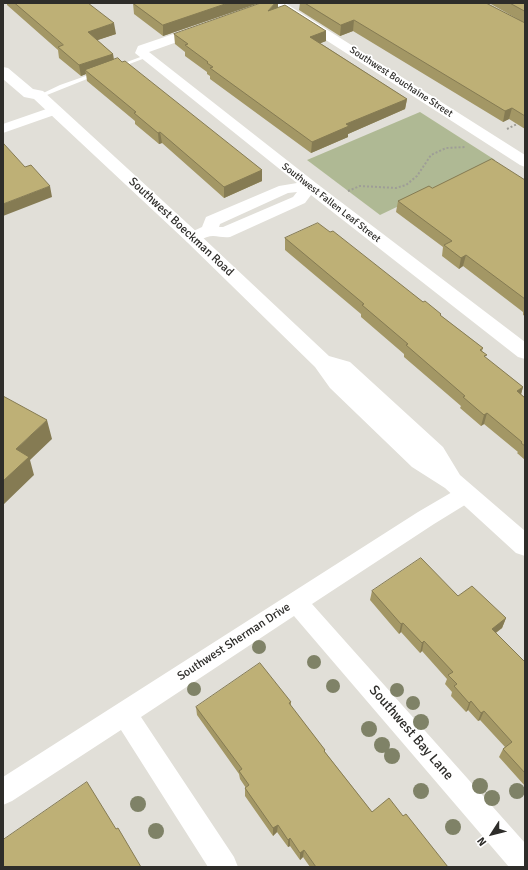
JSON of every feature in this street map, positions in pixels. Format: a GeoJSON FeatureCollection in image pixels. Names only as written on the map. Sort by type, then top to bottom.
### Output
{"type":"FeatureCollection","features":[{"type":"Feature","properties":{"kind":"main road","name":"Southwest Boeckman Road"},"geometry":{"type":"LineString","coordinates":[[3,55],[40,88],[39,95]]}},
{"type":"Feature","properties":{"kind":"main road","name":"Southwest Boeckman Road"},"geometry":{"type":"LineString","coordinates":[[3,71],[28,94],[39,95],[193,238],[322,362],[337,383],[420,461],[459,488],[525,546]]}},
{"type":"Feature","properties":{"kind":"street","name":"Southwest Bouchaine Street"},"geometry":{"type":"LineString","coordinates":[[273,4],[525,162]]}},
{"type":"Feature","properties":{"kind":"street"},"geometry":{"type":"LineString","coordinates":[[144,53],[213,24]]}},
{"type":"Feature","properties":{"kind":"street","name":"Southwest Fallen Leaf Street"},"geometry":{"type":"LineString","coordinates":[[144,53],[327,200],[525,352]]}},
{"type":"Feature","properties":{"kind":"street"},"geometry":{"type":"LineString","coordinates":[[3,129],[55,110]]}},
{"type":"Feature","properties":{"kind":"street"},"geometry":{"type":"LineString","coordinates":[[193,238],[210,230],[224,232],[229,231],[299,200],[310,186]]}},
{"type":"Feature","properties":{"kind":"street","name":"Southwest Sherman Drive"},"geometry":{"type":"LineString","coordinates":[[3,792],[426,518],[459,488]]}},
{"type":"Feature","properties":{"kind":"street","name":"Southwest Bay Lane"},"geometry":{"type":"LineString","coordinates":[[296,602],[525,864]]}},
{"type":"Feature","properties":{"kind":"street"},"geometry":{"type":"LineString","coordinates":[[124,713],[224,867]]}},
{"type":"Feature","properties":{"kind":"lane"},"geometry":{"type":"LineString","coordinates":[[39,95],[144,53]]}},
{"type":"Feature","properties":{"kind":"path"},"geometry":{"type":"LineString","coordinates":[[327,200],[360,186],[396,188],[406,185],[417,176],[431,154],[439,150],[470,146],[525,120]]}},
{"type":"Feature","properties":{"kind":"green space"},"geometry":{"type":"Polygon","coordinates":[[[420,112],[495,160],[380,215],[307,160],[420,112]]]}},
{"type":"Feature","properties":{"kind":"building"},"geometry":{"type":"Polygon","coordinates":[[[15,3],[88,3],[114,23],[88,32],[113,54],[79,65],[58,47],[63,45],[15,3]]]}},
{"type":"Feature","properties":{"kind":"building"},"geometry":{"type":"Polygon","coordinates":[[[133,3],[228,3],[163,25],[133,3]]]}},
{"type":"Feature","properties":{"kind":"building"},"geometry":{"type":"Polygon","coordinates":[[[261,3],[275,3],[268,11],[285,5],[326,31],[310,37],[407,99],[346,124],[349,126],[312,142],[210,68],[213,67],[185,45],[188,44],[174,34],[261,3]]]}},
{"type":"Feature","properties":{"kind":"building"},"geometry":{"type":"Polygon","coordinates":[[[305,3],[486,3],[525,23],[525,116],[512,108],[505,111],[354,20],[341,25],[305,3]]]}},
{"type":"Feature","properties":{"kind":"building"},"geometry":{"type":"Polygon","coordinates":[[[510,3],[525,3],[525,11],[510,3]]]}},
{"type":"Feature","properties":{"kind":"building"},"geometry":{"type":"Polygon","coordinates":[[[118,58],[122,62],[125,61],[262,170],[224,187],[160,132],[158,133],[134,113],[136,112],[85,70],[118,58]]]}},
{"type":"Feature","properties":{"kind":"building"},"geometry":{"type":"Polygon","coordinates":[[[4,144],[25,167],[31,165],[50,186],[3,204],[4,144]]]}},
{"type":"Feature","properties":{"kind":"building"},"geometry":{"type":"Polygon","coordinates":[[[492,159],[525,180],[525,299],[466,255],[461,258],[444,245],[452,241],[398,201],[429,186],[432,188],[492,159]]]}},
{"type":"Feature","properties":{"kind":"building"},"geometry":{"type":"Polygon","coordinates":[[[318,223],[330,232],[333,231],[423,302],[425,301],[441,314],[440,315],[483,348],[480,350],[487,355],[484,356],[523,387],[517,391],[525,398],[525,446],[487,413],[484,415],[463,397],[465,396],[406,345],[408,344],[362,305],[364,304],[285,238],[318,223]]]}},
{"type":"Feature","properties":{"kind":"building"},"geometry":{"type":"Polygon","coordinates":[[[3,396],[47,420],[16,449],[29,457],[3,481],[3,396]]]}},
{"type":"Feature","properties":{"kind":"building"},"geometry":{"type":"Polygon","coordinates":[[[421,558],[458,596],[472,586],[506,618],[492,629],[525,662],[525,773],[503,749],[512,742],[484,711],[481,713],[471,701],[469,703],[454,686],[457,684],[448,675],[453,672],[424,641],[422,643],[403,623],[401,624],[372,591],[421,558]]]}},
{"type":"Feature","properties":{"kind":"building"},"geometry":{"type":"Polygon","coordinates":[[[260,663],[291,702],[289,703],[325,750],[324,751],[372,812],[389,798],[403,816],[406,814],[448,867],[316,867],[304,850],[300,853],[290,838],[288,840],[278,825],[273,828],[245,788],[249,785],[239,771],[242,769],[196,707],[260,663]]]}},
{"type":"Feature","properties":{"kind":"building"},"geometry":{"type":"Polygon","coordinates":[[[87,782],[116,829],[118,828],[141,867],[3,867],[3,840],[87,782]]]}}]}
